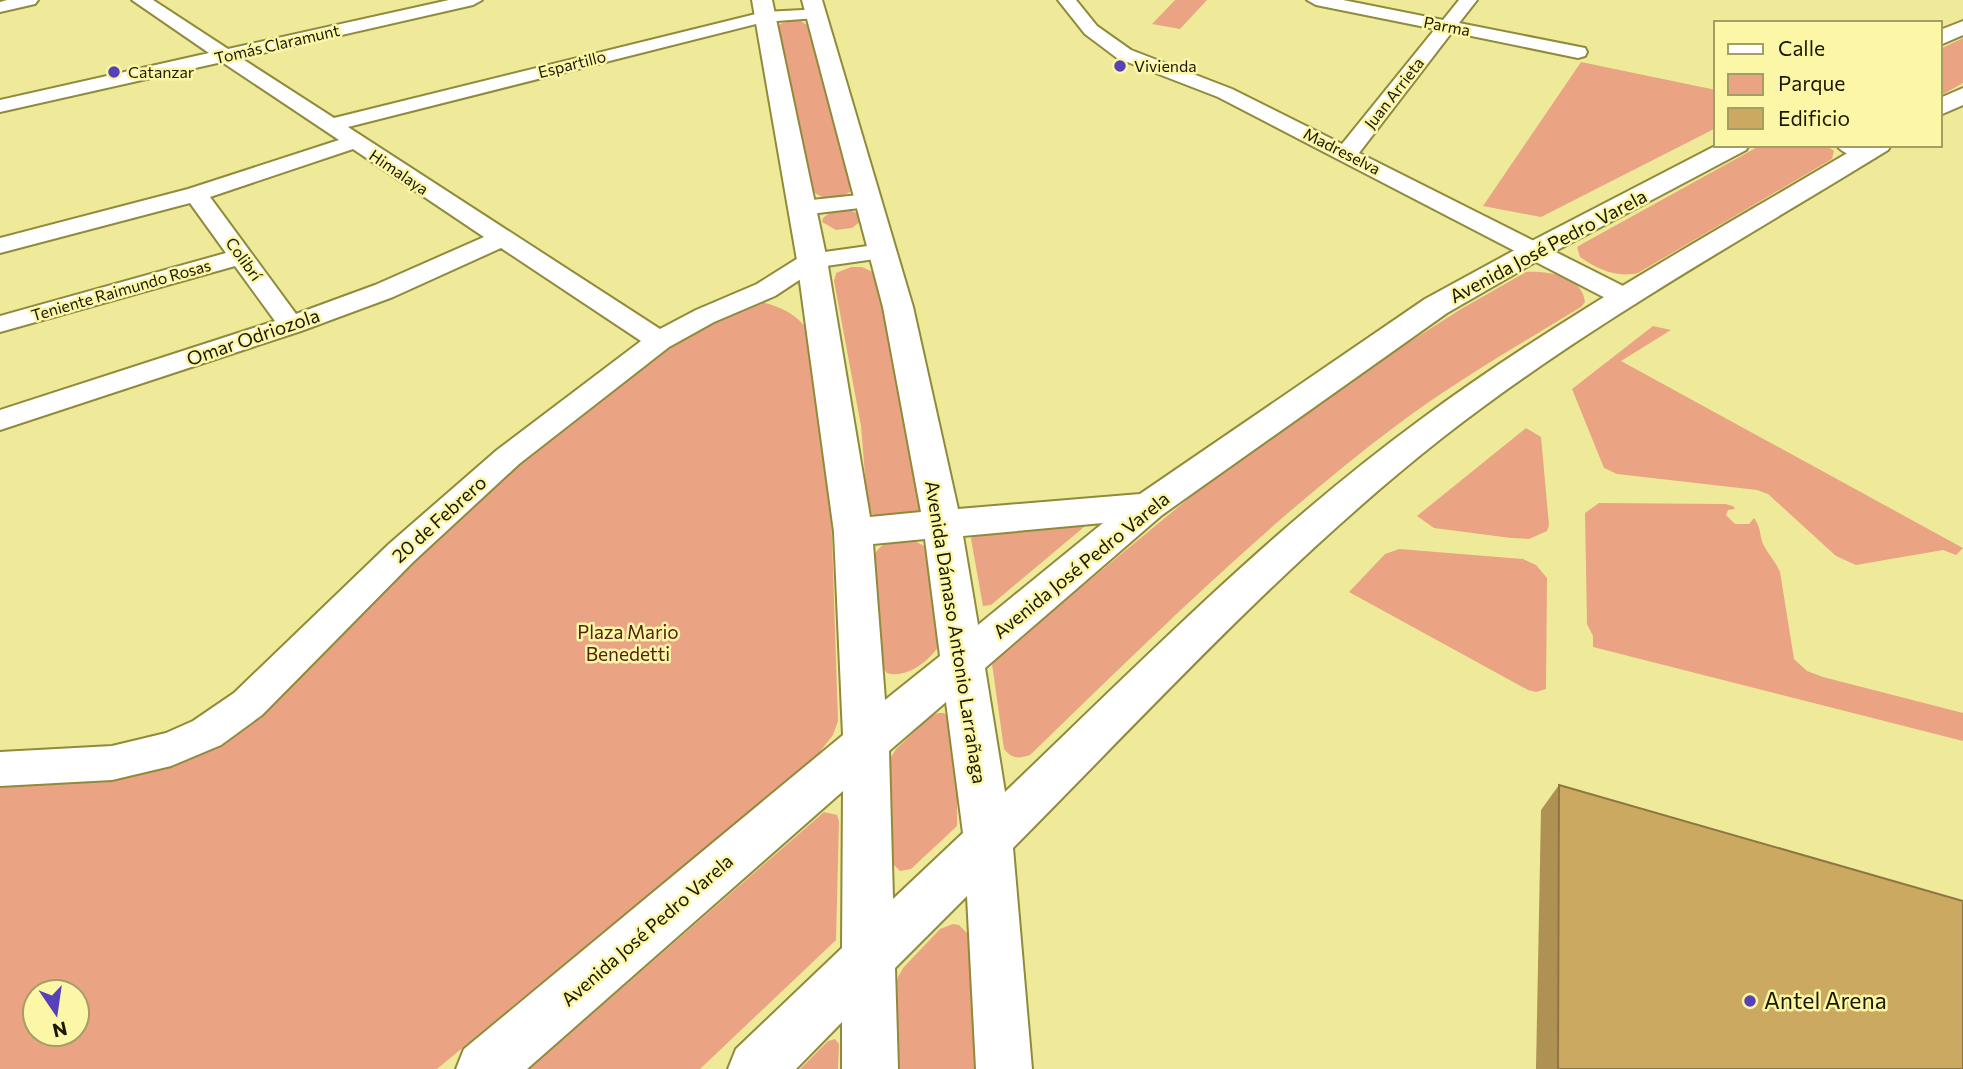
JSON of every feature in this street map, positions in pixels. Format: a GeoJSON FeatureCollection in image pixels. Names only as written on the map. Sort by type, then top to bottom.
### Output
{"type":"FeatureCollection","features":[{"type":"Feature","properties":{"kind":"street"},"geometry":{"type":"LineString","coordinates":[[0,7],[29,0]]}},
{"type":"Feature","properties":{"kind":"street","name":"Himalaya"},"geometry":{"type":"LineString","coordinates":[[141,0],[500,239],[659,341]]}},
{"type":"Feature","properties":{"kind":"street","name":"Tomás Claramunt"},"geometry":{"type":"LineString","coordinates":[[0,106],[468,0]]}},
{"type":"Feature","properties":{"kind":"street","name":"Madreselva"},"geometry":{"type":"LineString","coordinates":[[1066,0],[1091,30],[1124,54],[1226,93],[1626,298]]}},
{"type":"Feature","properties":{"kind":"street","name":"Parma"},"geometry":{"type":"LineString","coordinates":[[1316,0],[1578,52]]}},
{"type":"Feature","properties":{"kind":"street","name":"Juan Arrieta"},"geometry":{"type":"LineString","coordinates":[[1347,153],[1468,0]]}},
{"type":"Feature","properties":{"kind":"street","name":"Espartillo"},"geometry":{"type":"LineString","coordinates":[[331,125],[763,9],[814,6]]}},
{"type":"Feature","properties":{"kind":"street","name":"Avenida Dámaso Antonio Larrañaga"},"geometry":{"type":"LineString","coordinates":[[814,6],[898,307],[942,523],[988,839],[1004,1069]]}},
{"type":"Feature","properties":{"kind":"street"},"geometry":{"type":"LineString","coordinates":[[763,9],[812,260],[853,532],[866,743],[871,957],[870,1069]]}},
{"type":"Feature","properties":{"kind":"street"},"geometry":{"type":"LineString","coordinates":[[1942,38],[1963,27]]}},
{"type":"Feature","properties":{"kind":"street"},"geometry":{"type":"LineString","coordinates":[[1942,107],[1963,95]]}},
{"type":"Feature","properties":{"kind":"street"},"geometry":{"type":"LineString","coordinates":[[0,246],[195,194],[354,142]]}},
{"type":"Feature","properties":{"kind":"street","name":"Avenida José Pedro Varela"},"geometry":{"type":"LineString","coordinates":[[484,1069],[1149,506],[1436,306],[1534,251],[1733,147]]}},
{"type":"Feature","properties":{"kind":"street"},"geometry":{"type":"LineString","coordinates":[[756,1069],[1258,575],[1333,508],[1433,428],[1528,361],[1864,148]]}},
{"type":"Feature","properties":{"kind":"street","name":"Colibrí"},"geometry":{"type":"LineString","coordinates":[[195,194],[291,325]]}},
{"type":"Feature","properties":{"kind":"street"},"geometry":{"type":"LineString","coordinates":[[802,208],[868,201]]}},
{"type":"Feature","properties":{"kind":"street","name":"Omar Odriozola"},"geometry":{"type":"LineString","coordinates":[[0,419],[249,341],[384,290],[500,239]]}},
{"type":"Feature","properties":{"kind":"street","name":"20 de Febrero"},"geometry":{"type":"LineString","coordinates":[[0,769],[112,763],[171,749],[207,733],[248,704],[401,552],[508,457],[659,341],[705,316],[766,290],[812,260],[882,251]]}},
{"type":"Feature","properties":{"kind":"street","name":"Teniente Raimundo Rosas"},"geometry":{"type":"LineString","coordinates":[[0,324],[243,256]]}},
{"type":"Feature","properties":{"kind":"street"},"geometry":{"type":"LineString","coordinates":[[853,532],[1149,506]]}},
{"type":"Feature","properties":{"kind":"green space"},"geometry":{"type":"Polygon","coordinates":[[[1175,0],[1207,0],[1180,29],[1152,24],[1175,0]]]}},
{"type":"Feature","properties":{"kind":"green space"},"geometry":{"type":"Polygon","coordinates":[[[789,21],[801,21],[807,25],[852,186],[850,192],[841,196],[827,198],[814,192],[777,28],[789,21]]]}},
{"type":"Feature","properties":{"kind":"green space"},"geometry":{"type":"Polygon","coordinates":[[[1963,38],[1963,83],[1942,95],[1942,48],[1963,38]]]}},
{"type":"Feature","properties":{"kind":"green space"},"geometry":{"type":"Polygon","coordinates":[[[1581,62],[1714,90],[1714,129],[1541,217],[1483,206],[1581,62]]]}},
{"type":"Feature","properties":{"kind":"green space"},"geometry":{"type":"Polygon","coordinates":[[[1757,147],[1829,147],[1834,151],[1832,159],[1638,273],[1607,271],[1580,257],[1577,247],[1757,147]]]}},
{"type":"Feature","properties":{"kind":"green space"},"geometry":{"type":"Polygon","coordinates":[[[847,209],[859,214],[861,221],[852,228],[836,230],[822,222],[832,211],[847,209]]]}},
{"type":"Feature","properties":{"kind":"green space"},"geometry":{"type":"Polygon","coordinates":[[[851,267],[862,267],[875,273],[889,319],[922,511],[876,516],[868,512],[861,426],[834,281],[836,273],[851,267]]]}},
{"type":"Feature","properties":{"kind":"green space"},"geometry":{"type":"Polygon","coordinates":[[[1526,272],[1544,272],[1571,280],[1582,293],[1585,302],[1442,393],[1348,463],[1208,584],[1030,755],[1015,757],[1004,749],[992,664],[995,658],[1234,461],[1356,376],[1461,309],[1526,272]]]}},
{"type":"Feature","properties":{"kind":"green space","name":"Plaza Mario Benedetti"},"geometry":{"type":"Polygon","coordinates":[[[755,301],[785,310],[804,325],[809,332],[831,507],[838,721],[833,735],[819,753],[437,1069],[0,1069],[0,780],[119,774],[287,686],[533,447],[666,346],[755,301]]]}},
{"type":"Feature","properties":{"kind":"green space"},"geometry":{"type":"Polygon","coordinates":[[[1653,326],[1671,330],[1621,361],[1963,548],[1956,555],[1943,550],[1856,565],[1836,556],[1768,494],[1757,490],[1617,474],[1604,468],[1572,389],[1653,326]]]}},
{"type":"Feature","properties":{"kind":"green space"},"geometry":{"type":"Polygon","coordinates":[[[1526,428],[1541,437],[1549,525],[1547,531],[1529,539],[1511,538],[1434,528],[1417,516],[1526,428]]]}},
{"type":"Feature","properties":{"kind":"green space"},"geometry":{"type":"Polygon","coordinates":[[[1599,503],[1725,504],[1735,509],[1728,510],[1726,515],[1735,524],[1749,524],[1754,518],[1764,546],[1780,572],[1794,659],[1807,671],[1823,677],[1963,713],[1963,741],[1593,647],[1593,636],[1587,624],[1585,513],[1599,503]]]}},
{"type":"Feature","properties":{"kind":"green space"},"geometry":{"type":"Polygon","coordinates":[[[1084,523],[1084,527],[991,605],[983,606],[971,539],[973,534],[1084,523]]]}},
{"type":"Feature","properties":{"kind":"green space"},"geometry":{"type":"Polygon","coordinates":[[[909,538],[928,548],[940,644],[930,657],[917,667],[894,674],[887,673],[882,667],[873,559],[883,545],[909,538]]]}},
{"type":"Feature","properties":{"kind":"green space"},"geometry":{"type":"Polygon","coordinates":[[[1399,549],[1523,559],[1536,565],[1547,578],[1546,689],[1536,692],[1528,690],[1349,592],[1385,554],[1399,549]]]}},
{"type":"Feature","properties":{"kind":"green space"},"geometry":{"type":"Polygon","coordinates":[[[944,713],[950,719],[957,788],[957,826],[911,869],[900,871],[892,863],[888,762],[896,749],[931,716],[944,713]]]}},
{"type":"Feature","properties":{"kind":"green space"},"geometry":{"type":"Polygon","coordinates":[[[824,812],[837,815],[839,821],[836,940],[700,1069],[529,1069],[824,812]]]}},
{"type":"Feature","properties":{"kind":"green space"},"geometry":{"type":"Polygon","coordinates":[[[953,924],[959,925],[969,935],[979,1069],[897,1069],[895,992],[898,977],[903,968],[940,929],[953,924]]]}},
{"type":"Feature","properties":{"kind":"green space"},"geometry":{"type":"Polygon","coordinates":[[[835,1039],[839,1044],[838,1069],[800,1069],[828,1041],[835,1039]]]}},
{"type":"Feature","properties":{"kind":"building","name":"Antel Arena"},"geometry":{"type":"Polygon","coordinates":[[[1559,785],[1963,901],[1963,1069],[1558,1069],[1559,785]]]}},
{"type":"Feature","properties":{"kind":"place","name":"Vivienda"},"geometry":{"type":"Point","coordinates":[1120,66]}},
{"type":"Feature","properties":{"kind":"place","name":"Catanzar"},"geometry":{"type":"Point","coordinates":[114,72]}},
{"type":"Feature","properties":{"kind":"place","name":"Antel Arena"},"geometry":{"type":"Point","coordinates":[1750,1001]}}]}
